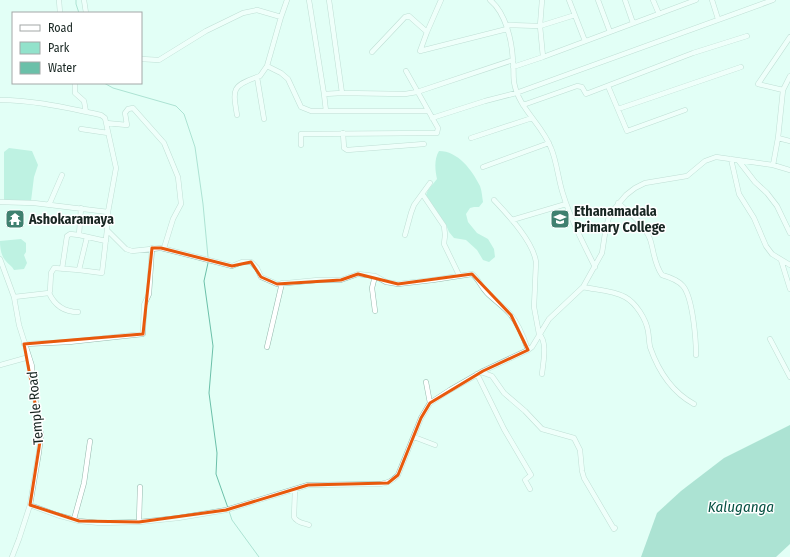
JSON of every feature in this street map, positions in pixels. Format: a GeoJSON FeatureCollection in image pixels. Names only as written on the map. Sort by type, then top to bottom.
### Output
{"type":"FeatureCollection","features":[{"type":"Feature","properties":{"kind":"street"},"geometry":{"type":"LineString","coordinates":[[59,0],[60,12]]}},
{"type":"Feature","properties":{"kind":"street"},"geometry":{"type":"LineString","coordinates":[[84,0],[86,12]]}},
{"type":"Feature","properties":{"kind":"street"},"geometry":{"type":"LineString","coordinates":[[237,115],[234,93],[236,88],[243,82],[260,76],[267,66],[287,0]]}},
{"type":"Feature","properties":{"kind":"street"},"geometry":{"type":"LineString","coordinates":[[309,0],[326,111]]}},
{"type":"Feature","properties":{"kind":"street"},"geometry":{"type":"LineString","coordinates":[[329,0],[342,92]]}},
{"type":"Feature","properties":{"kind":"street"},"geometry":{"type":"LineString","coordinates":[[441,0],[420,51],[506,27],[540,26],[575,15]]}},
{"type":"Feature","properties":{"kind":"street"},"geometry":{"type":"LineString","coordinates":[[490,0],[502,13],[506,27],[513,60],[516,93],[549,143],[566,204],[575,228],[595,266]]}},
{"type":"Feature","properties":{"kind":"street"},"geometry":{"type":"LineString","coordinates":[[542,0],[540,26],[543,57]]}},
{"type":"Feature","properties":{"kind":"street"},"geometry":{"type":"LineString","coordinates":[[569,0],[585,41]]}},
{"type":"Feature","properties":{"kind":"street"},"geometry":{"type":"LineString","coordinates":[[598,0],[610,32]]}},
{"type":"Feature","properties":{"kind":"street"},"geometry":{"type":"LineString","coordinates":[[625,0],[633,23]]}},
{"type":"Feature","properties":{"kind":"street"},"geometry":{"type":"LineString","coordinates":[[653,0],[659,14]]}},
{"type":"Feature","properties":{"kind":"street"},"geometry":{"type":"LineString","coordinates":[[680,0],[682,6]]}},
{"type":"Feature","properties":{"kind":"street"},"geometry":{"type":"LineString","coordinates":[[513,67],[696,0]]}},
{"type":"Feature","properties":{"kind":"street"},"geometry":{"type":"LineString","coordinates":[[712,0],[718,19]]}},
{"type":"Feature","properties":{"kind":"street"},"geometry":{"type":"LineString","coordinates":[[432,118],[516,93],[773,0]]}},
{"type":"Feature","properties":{"kind":"street"},"geometry":{"type":"LineString","coordinates":[[142,59],[159,60],[206,30],[243,13],[257,10],[281,17]]}},
{"type":"Feature","properties":{"kind":"street"},"geometry":{"type":"LineString","coordinates":[[372,52],[405,17],[409,16],[427,32]]}},
{"type":"Feature","properties":{"kind":"street"},"geometry":{"type":"LineString","coordinates":[[523,105],[577,86],[582,87],[586,94],[693,53],[747,36]]}},
{"type":"Feature","properties":{"kind":"street"},"geometry":{"type":"LineString","coordinates":[[783,90],[758,84],[790,37]]}},
{"type":"Feature","properties":{"kind":"street"},"geometry":{"type":"LineString","coordinates":[[324,94],[342,92],[405,94],[417,92],[513,60]]}},
{"type":"Feature","properties":{"kind":"street"},"geometry":{"type":"LineString","coordinates":[[267,66],[281,73],[288,79],[301,107],[311,111],[427,110]]}},
{"type":"Feature","properties":{"kind":"street"},"geometry":{"type":"LineString","coordinates":[[618,109],[741,67]]}},
{"type":"Feature","properties":{"kind":"street"},"geometry":{"type":"LineString","coordinates":[[301,145],[301,134],[437,132],[438,128],[406,71]]}},
{"type":"Feature","properties":{"kind":"street"},"geometry":{"type":"LineString","coordinates":[[773,165],[778,138],[783,90],[790,76]]}},
{"type":"Feature","properties":{"kind":"street"},"geometry":{"type":"LineString","coordinates":[[257,77],[264,119]]}},
{"type":"Feature","properties":{"kind":"street"},"geometry":{"type":"LineString","coordinates":[[75,84],[75,93],[84,101],[86,112]]}},
{"type":"Feature","properties":{"kind":"street"},"geometry":{"type":"LineString","coordinates":[[608,86],[627,131],[685,110]]}},
{"type":"Feature","properties":{"kind":"street"},"geometry":{"type":"LineString","coordinates":[[0,100],[20,100],[101,115],[105,118],[116,168],[108,212],[102,274],[54,268],[51,273],[49,293],[52,299],[59,307],[68,312],[78,312]]}},
{"type":"Feature","properties":{"kind":"street"},"geometry":{"type":"LineString","coordinates":[[106,123],[127,125],[125,113],[128,109],[133,108],[164,143],[178,177],[181,204],[173,219],[164,248]]}},
{"type":"Feature","properties":{"kind":"street"},"geometry":{"type":"LineString","coordinates":[[471,138],[532,118]]}},
{"type":"Feature","properties":{"kind":"street"},"geometry":{"type":"LineString","coordinates":[[81,129],[108,133]]}},
{"type":"Feature","properties":{"kind":"street"},"geometry":{"type":"LineString","coordinates":[[343,133],[344,148],[347,150],[424,144]]}},
{"type":"Feature","properties":{"kind":"street"},"geometry":{"type":"LineString","coordinates":[[778,138],[790,141]]}},
{"type":"Feature","properties":{"kind":"street"},"geometry":{"type":"LineString","coordinates":[[483,167],[549,143]]}},
{"type":"Feature","properties":{"kind":"street"},"geometry":{"type":"LineString","coordinates":[[30,505],[74,519],[100,523],[139,522],[178,518],[228,509],[308,485],[388,483],[398,475],[421,418],[430,403],[479,373],[532,347],[548,319],[583,287],[602,253],[606,227],[610,214],[618,203],[635,188],[645,183],[687,176],[705,161],[716,157],[773,165],[790,170]]}},
{"type":"Feature","properties":{"kind":"street"},"geometry":{"type":"LineString","coordinates":[[731,159],[739,194],[754,218],[766,246],[772,254],[790,265]]}},
{"type":"Feature","properties":{"kind":"street"},"geometry":{"type":"LineString","coordinates":[[738,160],[755,182],[767,193],[777,206],[790,234]]}},
{"type":"Feature","properties":{"kind":"street"},"geometry":{"type":"LineString","coordinates":[[50,204],[62,175]]}},
{"type":"Feature","properties":{"kind":"street"},"geometry":{"type":"LineString","coordinates":[[405,235],[414,205],[430,183]]}},
{"type":"Feature","properties":{"kind":"street"},"geometry":{"type":"LineString","coordinates":[[422,195],[444,226],[444,244],[459,275]]}},
{"type":"Feature","properties":{"kind":"street"},"geometry":{"type":"LineString","coordinates":[[494,200],[522,231],[535,255],[534,307],[539,334],[544,343],[542,374]]}},
{"type":"Feature","properties":{"kind":"street"},"geometry":{"type":"LineString","coordinates":[[0,202],[50,204],[108,212]]}},
{"type":"Feature","properties":{"kind":"street"},"geometry":{"type":"LineString","coordinates":[[618,203],[638,221],[646,231],[650,238],[655,263],[662,275],[678,281],[684,286],[689,299],[693,321],[696,356]]}},
{"type":"Feature","properties":{"kind":"street"},"geometry":{"type":"LineString","coordinates":[[512,220],[566,204]]}},
{"type":"Feature","properties":{"kind":"street"},"geometry":{"type":"LineString","coordinates":[[79,234],[81,208]]}},
{"type":"Feature","properties":{"kind":"street"},"geometry":{"type":"LineString","coordinates":[[107,230],[126,250],[132,251],[164,248],[232,266],[242,262],[251,262],[257,268],[261,277],[277,284],[318,280],[341,280],[358,274],[375,276],[386,282],[398,284],[472,274],[478,278],[487,293],[511,315],[528,350]]}},
{"type":"Feature","properties":{"kind":"street"},"geometry":{"type":"LineString","coordinates":[[62,269],[67,236],[70,234],[79,234],[106,241]]}},
{"type":"Feature","properties":{"kind":"street"},"geometry":{"type":"LineString","coordinates":[[79,270],[87,237]]}},
{"type":"Feature","properties":{"kind":"street"},"geometry":{"type":"LineString","coordinates":[[24,344],[69,342],[143,334],[144,306],[149,294],[152,248]]}},
{"type":"Feature","properties":{"kind":"street","name":"Temple Road"},"geometry":{"type":"LineString","coordinates":[[0,259],[14,297],[19,325],[32,366],[41,435],[30,505],[12,557]]}},
{"type":"Feature","properties":{"kind":"street"},"geometry":{"type":"LineString","coordinates":[[781,260],[790,289]]}},
{"type":"Feature","properties":{"kind":"street"},"geometry":{"type":"LineString","coordinates":[[375,276],[372,288],[375,311]]}},
{"type":"Feature","properties":{"kind":"street"},"geometry":{"type":"LineString","coordinates":[[267,347],[282,283]]}},
{"type":"Feature","properties":{"kind":"street"},"geometry":{"type":"LineString","coordinates":[[583,287],[616,293],[625,297],[637,306],[648,330],[651,347],[659,366],[675,391],[694,404]]}},
{"type":"Feature","properties":{"kind":"street"},"geometry":{"type":"LineString","coordinates":[[14,297],[49,293]]}},
{"type":"Feature","properties":{"kind":"street"},"geometry":{"type":"LineString","coordinates":[[770,339],[790,377]]}},
{"type":"Feature","properties":{"kind":"street"},"geometry":{"type":"LineString","coordinates":[[0,365],[29,357]]}},
{"type":"Feature","properties":{"kind":"street"},"geometry":{"type":"LineString","coordinates":[[479,373],[504,429],[531,475],[525,480],[530,489]]}},
{"type":"Feature","properties":{"kind":"street"},"geometry":{"type":"LineString","coordinates":[[479,373],[492,376],[504,393],[525,411],[542,429],[574,438],[580,450],[584,478],[614,529],[615,528]]}},
{"type":"Feature","properties":{"kind":"street"},"geometry":{"type":"LineString","coordinates":[[426,382],[430,403]]}},
{"type":"Feature","properties":{"kind":"street"},"geometry":{"type":"LineString","coordinates":[[414,437],[435,445]]}},
{"type":"Feature","properties":{"kind":"street"},"geometry":{"type":"LineString","coordinates":[[74,519],[84,483],[90,441]]}},
{"type":"Feature","properties":{"kind":"street"},"geometry":{"type":"LineString","coordinates":[[139,522],[140,487]]}},
{"type":"Feature","properties":{"kind":"street"},"geometry":{"type":"LineString","coordinates":[[294,489],[294,517],[299,522],[309,525]]}},
{"type":"Feature","properties":{"kind":"highlighted area"},"geometry":{"type":"Polygon","coordinates":[[[152,248],[161,248],[232,266],[251,262],[261,277],[277,284],[341,280],[358,274],[398,284],[472,274],[511,315],[528,350],[483,371],[430,403],[421,418],[398,475],[388,483],[308,485],[226,510],[139,522],[79,521],[30,505],[41,435],[24,344],[143,334],[152,248]]]}},
{"type":"Feature","properties":{"kind":"green space"},"geometry":{"type":"Polygon","coordinates":[[[9,148],[32,151],[38,165],[34,177],[31,201],[4,201],[4,152],[9,148]]]}},
{"type":"Feature","properties":{"kind":"green space"},"geometry":{"type":"Polygon","coordinates":[[[439,151],[452,154],[464,162],[480,186],[483,202],[479,207],[470,208],[466,214],[468,222],[477,233],[488,239],[494,249],[495,257],[489,262],[483,260],[477,250],[466,240],[454,238],[426,195],[437,179],[435,165],[436,157],[439,151]]]}},
{"type":"Feature","properties":{"kind":"green space"},"geometry":{"type":"Polygon","coordinates":[[[21,239],[26,243],[26,252],[24,255],[27,263],[24,269],[14,270],[3,256],[0,241],[21,239]]]}},
{"type":"Feature","properties":{"kind":"water","name":"Kaluganga"},"geometry":{"type":"Polygon","coordinates":[[[790,425],[790,544],[776,557],[641,557],[657,513],[681,491],[724,458],[790,425]]]}},
{"type":"Feature","properties":{"kind":"waterway"},"geometry":{"type":"LineString","coordinates":[[76,0],[79,12]]}},
{"type":"Feature","properties":{"kind":"waterway"},"geometry":{"type":"LineString","coordinates":[[106,84],[113,88],[176,106],[184,114],[195,147],[203,204],[208,257]]}},
{"type":"Feature","properties":{"kind":"waterway"},"geometry":{"type":"LineString","coordinates":[[208,263],[204,281],[213,346],[209,393],[217,453],[216,474],[228,508]]}},
{"type":"Feature","properties":{"kind":"waterway"},"geometry":{"type":"LineString","coordinates":[[229,511],[232,520],[259,557]]}},
{"type":"Feature","properties":{"kind":"place","name":"Ashokaramaya"},"geometry":{"type":"Point","coordinates":[15,219]}},
{"type":"Feature","properties":{"kind":"place","name":"Ethanamadala Primary College"},"geometry":{"type":"Point","coordinates":[560,219]}}]}
